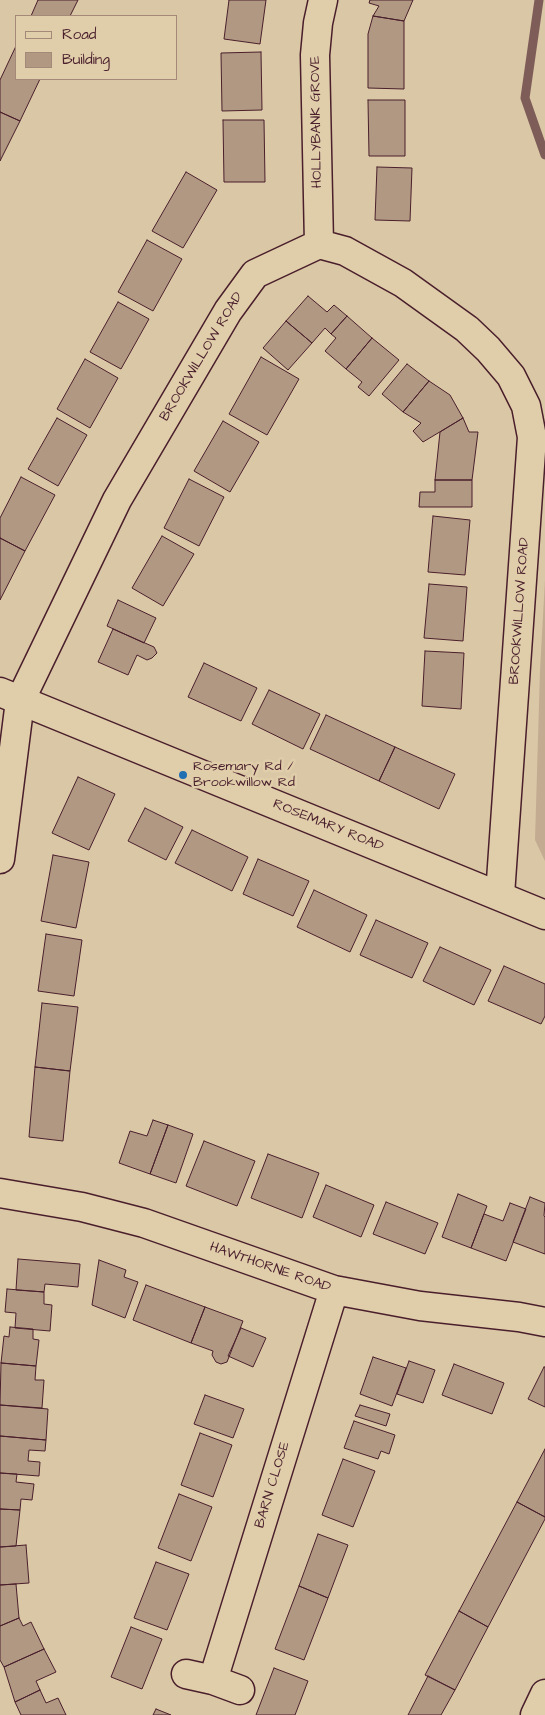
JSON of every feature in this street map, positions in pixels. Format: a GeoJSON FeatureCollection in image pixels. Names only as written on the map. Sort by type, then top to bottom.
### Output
{"type":"FeatureCollection","features":[{"type":"Feature","properties":{"kind":"street","name":"HOLLYBANK GROVE"},"geometry":{"type":"LineString","coordinates":[[319,244],[315,55],[318,23],[323,0]]}},
{"type":"Feature","properties":{"kind":"street","name":"BROOKWILLOW ROAD"},"geometry":{"type":"LineString","coordinates":[[0,859],[10,697],[117,500],[228,311],[255,274],[319,244],[345,251],[404,283],[467,329],[488,349],[510,376],[526,406],[532,438],[500,896]]}},
{"type":"Feature","properties":{"kind":"street","name":"ROSEMARY ROAD"},"geometry":{"type":"LineString","coordinates":[[10,697],[545,915]]}},
{"type":"Feature","properties":{"kind":"street","name":"HAWTHORNE ROAD"},"geometry":{"type":"LineString","coordinates":[[0,1193],[82,1208],[144,1223],[334,1290],[420,1306],[519,1317],[545,1322]]}},
{"type":"Feature","properties":{"kind":"street","name":"BARN CLOSE"},"geometry":{"type":"LineString","coordinates":[[213,1680],[334,1290]]}},
{"type":"Feature","properties":{"kind":"street"},"geometry":{"type":"LineString","coordinates":[[186,1674],[213,1680],[240,1690]]}},
{"type":"Feature","properties":{"kind":"street"},"geometry":{"type":"LineString","coordinates":[[535,1715],[545,1694]]}},
{"type":"Feature","properties":{"kind":"shaded area"},"geometry":{"type":"Polygon","coordinates":[[[545,580],[545,861],[535,840],[545,580]]]}},
{"type":"Feature","properties":{"kind":"building"},"geometry":{"type":"Polygon","coordinates":[[[38,0],[78,0],[70,15],[31,15],[38,0]]]}},
{"type":"Feature","properties":{"kind":"building"},"geometry":{"type":"Polygon","coordinates":[[[229,0],[266,0],[260,44],[224,39],[229,0]]]}},
{"type":"Feature","properties":{"kind":"building"},"geometry":{"type":"Polygon","coordinates":[[[370,0],[413,0],[404,21],[373,16],[379,6],[369,3],[370,0]]]}},
{"type":"Feature","properties":{"kind":"building"},"geometry":{"type":"Polygon","coordinates":[[[373,16],[404,21],[404,89],[368,88],[368,34],[373,16]]]}},
{"type":"Feature","properties":{"kind":"building"},"geometry":{"type":"Polygon","coordinates":[[[15,48],[15,80],[40,80],[20,121],[0,112],[0,80],[15,48]]]}},
{"type":"Feature","properties":{"kind":"building"},"geometry":{"type":"Polygon","coordinates":[[[261,52],[262,110],[222,111],[221,53],[261,52]]]}},
{"type":"Feature","properties":{"kind":"building"},"geometry":{"type":"Polygon","coordinates":[[[368,100],[405,100],[405,156],[369,156],[368,100]]]}},
{"type":"Feature","properties":{"kind":"building"},"geometry":{"type":"Polygon","coordinates":[[[0,112],[20,121],[0,161],[0,112]]]}},
{"type":"Feature","properties":{"kind":"building"},"geometry":{"type":"Polygon","coordinates":[[[223,120],[264,120],[265,182],[224,182],[223,120]]]}},
{"type":"Feature","properties":{"kind":"building"},"geometry":{"type":"Polygon","coordinates":[[[377,167],[412,168],[410,221],[375,220],[377,167]]]}},
{"type":"Feature","properties":{"kind":"building"},"geometry":{"type":"Polygon","coordinates":[[[186,172],[217,190],[183,248],[152,231],[186,172]]]}},
{"type":"Feature","properties":{"kind":"building"},"geometry":{"type":"Polygon","coordinates":[[[147,240],[182,259],[153,311],[118,292],[147,240]]]}},
{"type":"Feature","properties":{"kind":"building"},"geometry":{"type":"Polygon","coordinates":[[[308,296],[327,312],[334,305],[347,316],[331,334],[325,328],[312,343],[286,321],[308,296]]]}},
{"type":"Feature","properties":{"kind":"building"},"geometry":{"type":"Polygon","coordinates":[[[118,302],[149,319],[121,369],[90,352],[118,302]]]}},
{"type":"Feature","properties":{"kind":"building"},"geometry":{"type":"Polygon","coordinates":[[[347,316],[372,338],[346,369],[325,351],[336,338],[331,334],[347,316]]]}},
{"type":"Feature","properties":{"kind":"building"},"geometry":{"type":"Polygon","coordinates":[[[286,321],[312,343],[288,370],[263,348],[286,321]]]}},
{"type":"Feature","properties":{"kind":"building"},"geometry":{"type":"Polygon","coordinates":[[[372,338],[399,360],[369,396],[358,387],[362,382],[346,369],[372,338]]]}},
{"type":"Feature","properties":{"kind":"building"},"geometry":{"type":"Polygon","coordinates":[[[261,357],[299,379],[267,435],[229,414],[261,357]]]}},
{"type":"Feature","properties":{"kind":"building"},"geometry":{"type":"Polygon","coordinates":[[[85,359],[118,378],[90,428],[57,409],[85,359]]]}},
{"type":"Feature","properties":{"kind":"building"},"geometry":{"type":"Polygon","coordinates":[[[407,364],[429,381],[403,412],[382,394],[407,364]]]}},
{"type":"Feature","properties":{"kind":"building"},"geometry":{"type":"Polygon","coordinates":[[[429,381],[450,395],[463,418],[423,442],[413,431],[421,423],[403,412],[429,381]]]}},
{"type":"Feature","properties":{"kind":"building"},"geometry":{"type":"Polygon","coordinates":[[[57,418],[87,435],[58,486],[28,469],[57,418]]]}},
{"type":"Feature","properties":{"kind":"building"},"geometry":{"type":"Polygon","coordinates":[[[463,418],[469,432],[478,432],[472,480],[435,480],[440,432],[463,418]]]}},
{"type":"Feature","properties":{"kind":"building"},"geometry":{"type":"Polygon","coordinates":[[[223,421],[259,442],[230,492],[194,471],[223,421]]]}},
{"type":"Feature","properties":{"kind":"building"},"geometry":{"type":"Polygon","coordinates":[[[21,477],[55,495],[25,551],[0,538],[0,518],[21,477]]]}},
{"type":"Feature","properties":{"kind":"building"},"geometry":{"type":"Polygon","coordinates":[[[189,479],[224,497],[199,546],[164,528],[189,479]]]}},
{"type":"Feature","properties":{"kind":"building"},"geometry":{"type":"Polygon","coordinates":[[[435,480],[472,480],[472,507],[419,507],[420,492],[435,492],[435,480]]]}},
{"type":"Feature","properties":{"kind":"building"},"geometry":{"type":"Polygon","coordinates":[[[433,516],[470,520],[465,575],[428,572],[433,516]]]}},
{"type":"Feature","properties":{"kind":"building"},"geometry":{"type":"Polygon","coordinates":[[[162,536],[194,554],[163,606],[132,588],[162,536]]]}},
{"type":"Feature","properties":{"kind":"building"},"geometry":{"type":"Polygon","coordinates":[[[0,538],[25,551],[0,600],[0,538]]]}},
{"type":"Feature","properties":{"kind":"building"},"geometry":{"type":"Polygon","coordinates":[[[429,584],[467,587],[463,641],[424,638],[429,584]]]}},
{"type":"Feature","properties":{"kind":"building"},"geometry":{"type":"Polygon","coordinates":[[[118,600],[156,618],[144,643],[107,626],[118,600]]]}},
{"type":"Feature","properties":{"kind":"building"},"geometry":{"type":"Polygon","coordinates":[[[113,629],[154,647],[157,653],[147,660],[137,655],[128,675],[98,662],[113,629]]]}},
{"type":"Feature","properties":{"kind":"building"},"geometry":{"type":"Polygon","coordinates":[[[425,651],[464,653],[461,709],[422,706],[425,651]]]}},
{"type":"Feature","properties":{"kind":"building"},"geometry":{"type":"Polygon","coordinates":[[[204,663],[257,688],[241,721],[188,697],[204,663]]]}},
{"type":"Feature","properties":{"kind":"building"},"geometry":{"type":"Polygon","coordinates":[[[269,690],[320,714],[303,749],[252,724],[269,690]]]}},
{"type":"Feature","properties":{"kind":"building"},"geometry":{"type":"Polygon","coordinates":[[[326,715],[395,747],[379,781],[310,749],[326,715]]]}},
{"type":"Feature","properties":{"kind":"building"},"geometry":{"type":"Polygon","coordinates":[[[395,747],[455,774],[439,809],[379,781],[395,747]]]}},
{"type":"Feature","properties":{"kind":"building"},"geometry":{"type":"Polygon","coordinates":[[[78,777],[115,794],[89,850],[52,833],[78,777]]]}},
{"type":"Feature","properties":{"kind":"building"},"geometry":{"type":"Polygon","coordinates":[[[145,808],[183,827],[166,860],[128,841],[145,808]]]}},
{"type":"Feature","properties":{"kind":"building"},"geometry":{"type":"Polygon","coordinates":[[[192,830],[248,857],[232,891],[175,863],[192,830]]]}},
{"type":"Feature","properties":{"kind":"building"},"geometry":{"type":"Polygon","coordinates":[[[53,855],[89,862],[76,928],[41,921],[53,855]]]}},
{"type":"Feature","properties":{"kind":"building"},"geometry":{"type":"Polygon","coordinates":[[[258,859],[309,881],[293,916],[243,894],[258,859]]]}},
{"type":"Feature","properties":{"kind":"building"},"geometry":{"type":"Polygon","coordinates":[[[314,890],[367,915],[350,952],[297,927],[314,890]]]}},
{"type":"Feature","properties":{"kind":"building"},"geometry":{"type":"Polygon","coordinates":[[[376,920],[428,943],[412,978],[360,955],[376,920]]]}},
{"type":"Feature","properties":{"kind":"building"},"geometry":{"type":"Polygon","coordinates":[[[46,934],[82,940],[74,996],[38,991],[46,934]]]}},
{"type":"Feature","properties":{"kind":"building"},"geometry":{"type":"Polygon","coordinates":[[[440,947],[491,970],[474,1005],[423,981],[440,947]]]}},
{"type":"Feature","properties":{"kind":"building"},"geometry":{"type":"Polygon","coordinates":[[[504,966],[545,984],[545,1016],[541,1024],[488,1001],[504,966]]]}},
{"type":"Feature","properties":{"kind":"building"},"geometry":{"type":"Polygon","coordinates":[[[42,1003],[78,1007],[70,1071],[35,1067],[42,1003]]]}},
{"type":"Feature","properties":{"kind":"building"},"geometry":{"type":"Polygon","coordinates":[[[35,1067],[70,1071],[63,1141],[29,1137],[35,1067]]]}},
{"type":"Feature","properties":{"kind":"building"},"geometry":{"type":"Polygon","coordinates":[[[153,1120],[168,1125],[150,1174],[119,1163],[130,1131],[147,1136],[153,1120]]]}},
{"type":"Feature","properties":{"kind":"building"},"geometry":{"type":"Polygon","coordinates":[[[168,1125],[193,1134],[176,1183],[150,1174],[168,1125]]]}},
{"type":"Feature","properties":{"kind":"building"},"geometry":{"type":"Polygon","coordinates":[[[204,1141],[255,1161],[237,1206],[186,1186],[204,1141]]]}},
{"type":"Feature","properties":{"kind":"building"},"geometry":{"type":"Polygon","coordinates":[[[268,1154],[319,1173],[302,1218],[251,1198],[268,1154]]]}},
{"type":"Feature","properties":{"kind":"building"},"geometry":{"type":"Polygon","coordinates":[[[326,1185],[374,1205],[361,1237],[313,1217],[326,1185]]]}},
{"type":"Feature","properties":{"kind":"building"},"geometry":{"type":"Polygon","coordinates":[[[458,1194],[487,1206],[471,1248],[442,1237],[458,1194]]]}},
{"type":"Feature","properties":{"kind":"building"},"geometry":{"type":"Polygon","coordinates":[[[530,1197],[545,1203],[545,1254],[513,1242],[530,1197]]]}},
{"type":"Feature","properties":{"kind":"building"},"geometry":{"type":"Polygon","coordinates":[[[386,1202],[438,1223],[425,1254],[373,1234],[386,1202]]]}},
{"type":"Feature","properties":{"kind":"building"},"geometry":{"type":"Polygon","coordinates":[[[510,1203],[526,1209],[506,1261],[471,1248],[484,1214],[503,1221],[510,1203]]]}},
{"type":"Feature","properties":{"kind":"building"},"geometry":{"type":"Polygon","coordinates":[[[18,1259],[80,1264],[78,1287],[45,1284],[44,1292],[16,1290],[18,1259]]]}},
{"type":"Feature","properties":{"kind":"building"},"geometry":{"type":"Polygon","coordinates":[[[99,1260],[126,1270],[124,1277],[138,1282],[125,1318],[92,1305],[99,1260]]]}},
{"type":"Feature","properties":{"kind":"building"},"geometry":{"type":"Polygon","coordinates":[[[146,1285],[205,1307],[191,1343],[133,1320],[146,1285]]]}},
{"type":"Feature","properties":{"kind":"building"},"geometry":{"type":"Polygon","coordinates":[[[7,1289],[44,1292],[44,1304],[52,1305],[50,1331],[15,1328],[16,1313],[5,1312],[7,1289]]]}},
{"type":"Feature","properties":{"kind":"building"},"geometry":{"type":"Polygon","coordinates":[[[205,1307],[243,1321],[227,1362],[221,1364],[216,1362],[212,1355],[213,1351],[191,1343],[205,1307]]]}},
{"type":"Feature","properties":{"kind":"building"},"geometry":{"type":"Polygon","coordinates":[[[10,1327],[33,1329],[33,1339],[39,1340],[36,1366],[1,1363],[4,1336],[9,1337],[10,1327]]]}},
{"type":"Feature","properties":{"kind":"building"},"geometry":{"type":"Polygon","coordinates":[[[241,1328],[266,1338],[253,1367],[228,1356],[241,1328]]]}},
{"type":"Feature","properties":{"kind":"building"},"geometry":{"type":"Polygon","coordinates":[[[373,1357],[406,1368],[392,1406],[360,1394],[373,1357]]]}},
{"type":"Feature","properties":{"kind":"building"},"geometry":{"type":"Polygon","coordinates":[[[409,1361],[435,1370],[423,1403],[397,1394],[409,1361]]]}},
{"type":"Feature","properties":{"kind":"building"},"geometry":{"type":"Polygon","coordinates":[[[1,1363],[36,1366],[35,1380],[44,1380],[42,1408],[0,1405],[1,1363]]]}},
{"type":"Feature","properties":{"kind":"building"},"geometry":{"type":"Polygon","coordinates":[[[454,1364],[504,1383],[492,1414],[442,1395],[454,1364]]]}},
{"type":"Feature","properties":{"kind":"building"},"geometry":{"type":"Polygon","coordinates":[[[545,1367],[545,1407],[528,1399],[545,1367]]]}},
{"type":"Feature","properties":{"kind":"building"},"geometry":{"type":"Polygon","coordinates":[[[205,1395],[244,1409],[233,1438],[194,1424],[205,1395]]]}},
{"type":"Feature","properties":{"kind":"building"},"geometry":{"type":"Polygon","coordinates":[[[0,1405],[48,1409],[46,1440],[0,1436],[0,1405]]]}},
{"type":"Feature","properties":{"kind":"building"},"geometry":{"type":"Polygon","coordinates":[[[360,1405],[390,1414],[386,1426],[355,1416],[360,1405]]]}},
{"type":"Feature","properties":{"kind":"building"},"geometry":{"type":"Polygon","coordinates":[[[354,1421],[395,1435],[389,1454],[381,1451],[378,1459],[344,1448],[354,1421]]]}},
{"type":"Feature","properties":{"kind":"building"},"geometry":{"type":"Polygon","coordinates":[[[200,1433],[232,1445],[213,1497],[181,1485],[200,1433]]]}},
{"type":"Feature","properties":{"kind":"building"},"geometry":{"type":"Polygon","coordinates":[[[0,1436],[46,1440],[45,1451],[29,1450],[28,1461],[40,1462],[39,1476],[0,1473],[0,1436]]]}},
{"type":"Feature","properties":{"kind":"building"},"geometry":{"type":"Polygon","coordinates":[[[545,1449],[545,1517],[517,1502],[545,1449]]]}},
{"type":"Feature","properties":{"kind":"building"},"geometry":{"type":"Polygon","coordinates":[[[343,1459],[375,1471],[353,1527],[322,1515],[343,1459]]]}},
{"type":"Feature","properties":{"kind":"building"},"geometry":{"type":"Polygon","coordinates":[[[0,1473],[17,1474],[16,1482],[34,1484],[32,1500],[21,1499],[20,1510],[0,1509],[0,1473]]]}},
{"type":"Feature","properties":{"kind":"building"},"geometry":{"type":"Polygon","coordinates":[[[179,1494],[212,1507],[191,1561],[158,1548],[179,1494]]]}},
{"type":"Feature","properties":{"kind":"building"},"geometry":{"type":"Polygon","coordinates":[[[517,1502],[545,1517],[545,1519],[488,1627],[459,1611],[517,1502]]]}},
{"type":"Feature","properties":{"kind":"building"},"geometry":{"type":"Polygon","coordinates":[[[0,1509],[20,1510],[16,1546],[0,1547],[0,1509]]]}},
{"type":"Feature","properties":{"kind":"building"},"geometry":{"type":"Polygon","coordinates":[[[318,1534],[348,1545],[328,1598],[299,1586],[318,1534]]]}},
{"type":"Feature","properties":{"kind":"building"},"geometry":{"type":"Polygon","coordinates":[[[26,1545],[29,1583],[0,1585],[0,1547],[26,1545]]]}},
{"type":"Feature","properties":{"kind":"building"},"geometry":{"type":"Polygon","coordinates":[[[156,1562],[189,1574],[167,1630],[134,1618],[156,1562]]]}},
{"type":"Feature","properties":{"kind":"building"},"geometry":{"type":"Polygon","coordinates":[[[16,1584],[19,1618],[0,1626],[0,1585],[16,1584]]]}},
{"type":"Feature","properties":{"kind":"building"},"geometry":{"type":"Polygon","coordinates":[[[299,1586],[328,1598],[304,1660],[275,1649],[299,1586]]]}},
{"type":"Feature","properties":{"kind":"building"},"geometry":{"type":"Polygon","coordinates":[[[459,1611],[488,1627],[455,1690],[425,1675],[459,1611]]]}},
{"type":"Feature","properties":{"kind":"building"},"geometry":{"type":"Polygon","coordinates":[[[19,1618],[23,1626],[31,1622],[44,1649],[4,1667],[0,1660],[0,1626],[19,1618]]]}},
{"type":"Feature","properties":{"kind":"building"},"geometry":{"type":"Polygon","coordinates":[[[131,1627],[162,1639],[142,1689],[111,1677],[131,1627]]]}},
{"type":"Feature","properties":{"kind":"building"},"geometry":{"type":"Polygon","coordinates":[[[44,1649],[56,1672],[36,1681],[40,1690],[15,1702],[4,1667],[44,1649]]]}},
{"type":"Feature","properties":{"kind":"building"},"geometry":{"type":"Polygon","coordinates":[[[274,1668],[308,1681],[295,1715],[256,1715],[274,1668]]]}},
{"type":"Feature","properties":{"kind":"building"},"geometry":{"type":"Polygon","coordinates":[[[428,1676],[455,1690],[441,1715],[408,1715],[428,1676]]]}},
{"type":"Feature","properties":{"kind":"building"},"geometry":{"type":"Polygon","coordinates":[[[40,1690],[46,1703],[58,1698],[66,1715],[21,1715],[15,1702],[40,1690]]]}},
{"type":"Feature","properties":{"kind":"building"},"geometry":{"type":"Polygon","coordinates":[[[156,1709],[171,1715],[153,1715],[156,1709]]]}},
{"type":"Feature","properties":{"kind":"waterway"},"geometry":{"type":"LineString","coordinates":[[539,0],[525,98],[545,155]]}},
{"type":"Feature","properties":{"kind":"place","name":"Rosemary Rd / Brookwillow Rd"},"geometry":{"type":"Point","coordinates":[183,775]}}]}
